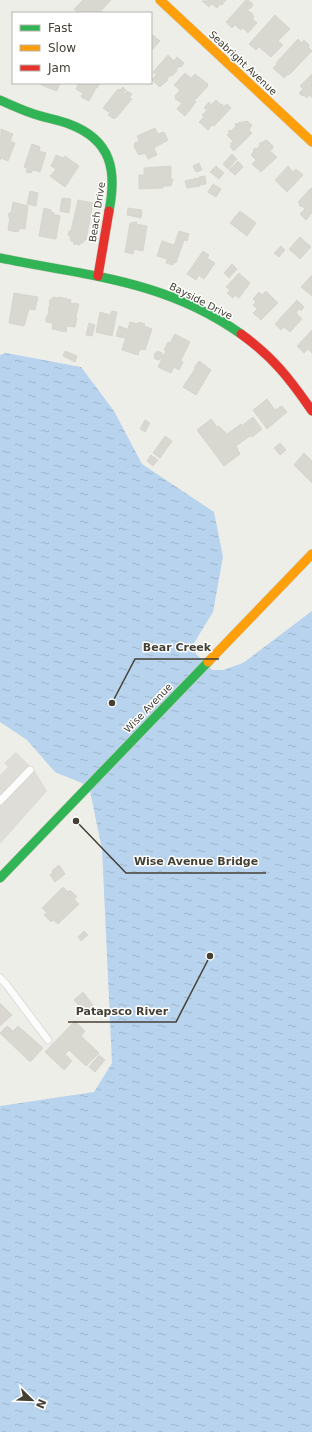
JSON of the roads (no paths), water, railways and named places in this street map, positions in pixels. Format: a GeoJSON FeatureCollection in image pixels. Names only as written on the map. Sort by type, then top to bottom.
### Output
{"type":"FeatureCollection","features":[{"type":"Feature","properties":{"kind":"street","name":"Seabright Avenue"},"geometry":{"type":"LineString","coordinates":[[160,0],[312,142]]}},
{"type":"Feature","properties":{"kind":"street","name":"Beach Drive"},"geometry":{"type":"LineString","coordinates":[[0,100],[28,112],[75,126],[85,131],[99,144],[110,160],[113,171],[113,191],[98,276]]}},
{"type":"Feature","properties":{"kind":"street","name":"Bayside Drive"},"geometry":{"type":"LineString","coordinates":[[0,258],[98,276],[141,286],[165,294],[194,307],[226,325],[249,341],[274,363],[286,375],[312,411]]}},
{"type":"Feature","properties":{"kind":"street","name":"Wise Avenue"},"geometry":{"type":"LineString","coordinates":[[0,878],[312,554]]}},
{"type":"Feature","properties":{"kind":"lane"},"geometry":{"type":"LineString","coordinates":[[0,800],[30,770]]}},
{"type":"Feature","properties":{"kind":"lane"},"geometry":{"type":"LineString","coordinates":[[0,978],[48,1040]]}},
{"type":"Feature","properties":{"kind":"water"},"geometry":{"type":"Polygon","coordinates":[[[6,353],[81,367],[114,411],[142,464],[214,512],[223,557],[213,612],[194,643],[196,654],[212,670],[223,670],[243,663],[312,611],[312,1432],[0,1432],[0,1106],[94,1092],[112,1063],[102,849],[89,786],[55,772],[27,740],[0,722],[0,355],[6,353]]]}},
{"type":"Feature","properties":{"kind":"place","name":"Bear Creek"},"geometry":{"type":"Point","coordinates":[112,703]}},
{"type":"Feature","properties":{"kind":"place","name":"Wise Avenue Bridge"},"geometry":{"type":"Point","coordinates":[76,821]}},
{"type":"Feature","properties":{"kind":"place","name":"Patapsco River"},"geometry":{"type":"Point","coordinates":[210,956]}}]}
